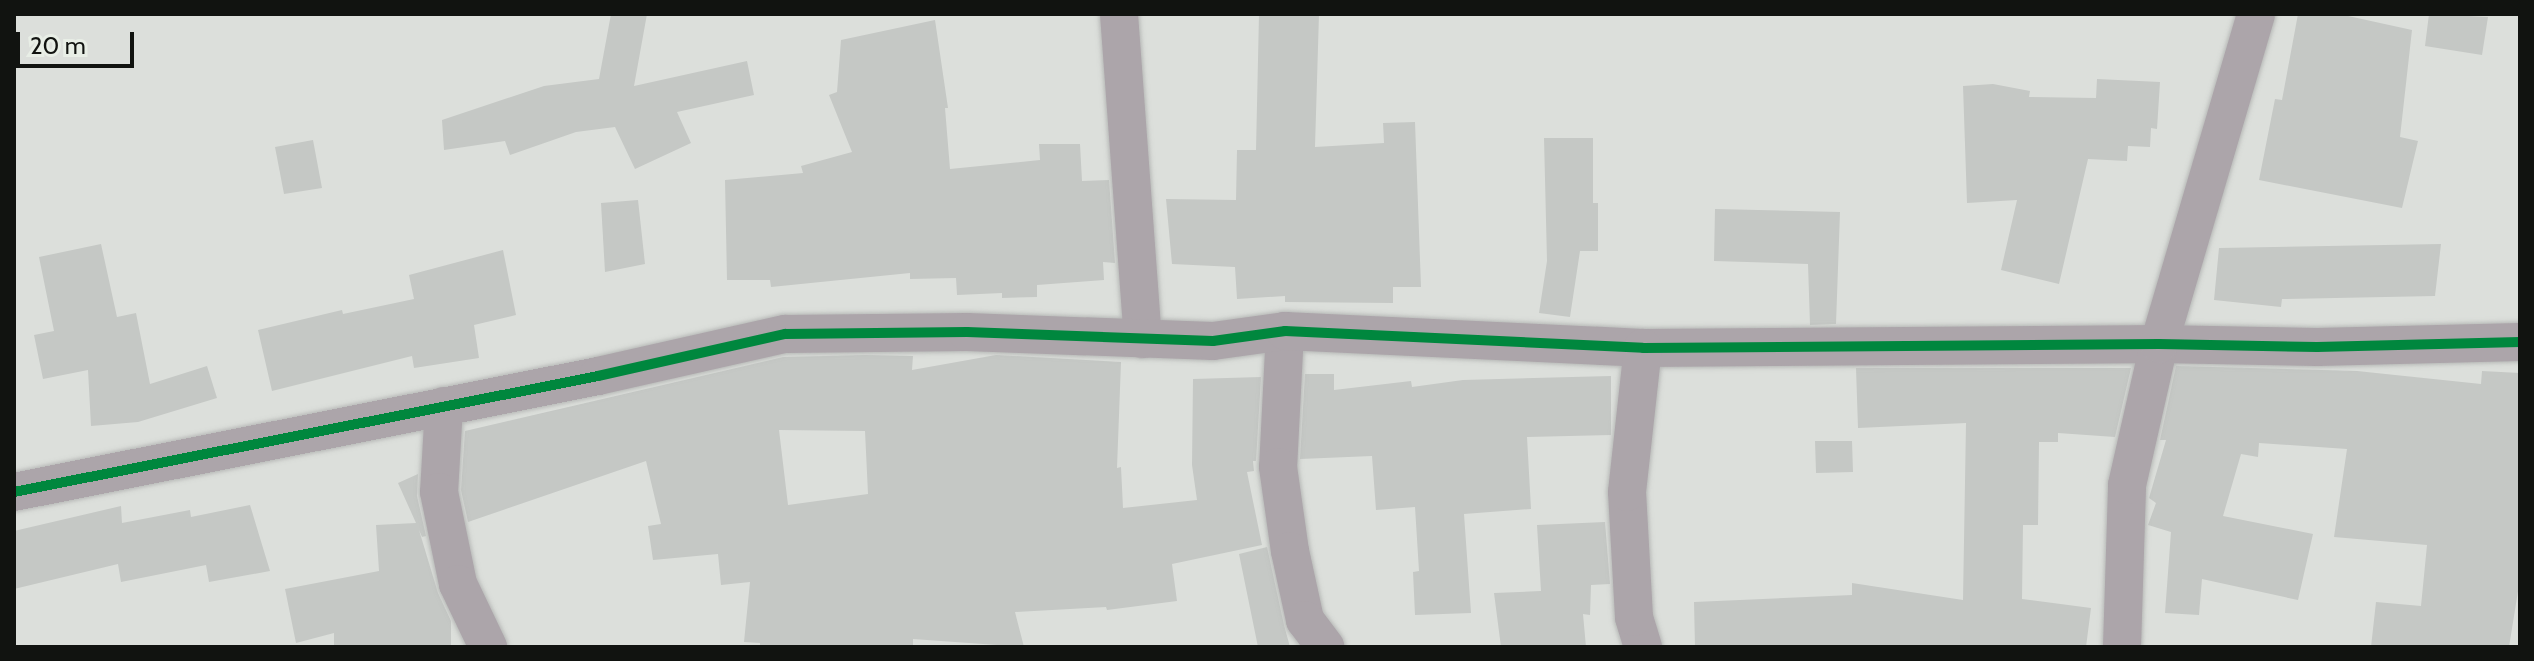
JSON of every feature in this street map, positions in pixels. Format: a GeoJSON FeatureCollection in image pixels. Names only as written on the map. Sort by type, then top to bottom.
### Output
{"type":"FeatureCollection","features":[{"type":"Feature","properties":{"kind":"street"},"geometry":{"type":"LineString","coordinates":[[1119,14],[1143,339]]}},
{"type":"Feature","properties":{"kind":"street"},"geometry":{"type":"LineString","coordinates":[[2122,647],[2127,485],[2159,344],[2256,14]]}},
{"type":"Feature","properties":{"kind":"street"},"geometry":{"type":"LineString","coordinates":[[1285,331],[1278,467],[1290,551],[1305,620],[1325,647]]}},
{"type":"Feature","properties":{"kind":"street"},"geometry":{"type":"LineString","coordinates":[[14,492],[785,334],[967,332],[1213,341],[1285,331],[1643,348],[2159,344],[2317,347],[2520,342]]}},
{"type":"Feature","properties":{"kind":"street"},"geometry":{"type":"LineString","coordinates":[[1643,348],[1627,492],[1634,617],[1643,647]]}},
{"type":"Feature","properties":{"kind":"street"},"geometry":{"type":"LineString","coordinates":[[444,406],[439,492],[458,584],[488,647]]}},
{"type":"Feature","properties":{"kind":"building"},"geometry":{"type":"Polygon","coordinates":[[[611,14],[647,14],[634,86],[747,61],[754,95],[677,112],[691,143],[635,169],[615,127],[576,132],[510,155],[505,141],[444,150],[442,120],[544,86],[599,79],[611,14]]]}},
{"type":"Feature","properties":{"kind":"building"},"geometry":{"type":"Polygon","coordinates":[[[1259,14],[1319,14],[1315,147],[1384,143],[1383,123],[1415,122],[1421,287],[1393,287],[1393,303],[1285,302],[1285,296],[1237,299],[1235,267],[1172,264],[1166,199],[1236,200],[1237,150],[1256,150],[1259,14]]]}},
{"type":"Feature","properties":{"kind":"building"},"geometry":{"type":"Polygon","coordinates":[[[2298,14],[2339,14],[2412,30],[2400,137],[2418,141],[2402,208],[2259,180],[2275,99],[2282,100],[2298,14]]]}},
{"type":"Feature","properties":{"kind":"building"},"geometry":{"type":"Polygon","coordinates":[[[2429,14],[2488,17],[2482,55],[2425,46],[2429,14]]]}},
{"type":"Feature","properties":{"kind":"building"},"geometry":{"type":"Polygon","coordinates":[[[935,20],[948,108],[945,108],[950,169],[1040,160],[1039,144],[1080,144],[1082,181],[1109,180],[1115,263],[1103,262],[1104,280],[1037,285],[1037,297],[1002,298],[1002,293],[957,295],[956,278],[910,279],[910,273],[771,287],[770,280],[727,280],[725,180],[803,173],[801,166],[852,152],[829,95],[837,92],[841,40],[935,20]]]}},
{"type":"Feature","properties":{"kind":"building"},"geometry":{"type":"Polygon","coordinates":[[[2097,79],[2160,82],[2157,129],[2151,128],[2150,147],[2128,146],[2127,161],[2088,159],[2059,284],[2001,270],[2017,200],[1967,203],[1963,86],[1993,84],[2030,91],[2029,97],[2096,98],[2097,79]]]}},
{"type":"Feature","properties":{"kind":"building"},"geometry":{"type":"Polygon","coordinates":[[[1544,138],[1593,138],[1593,203],[1598,203],[1598,251],[1580,251],[1570,317],[1539,313],[1547,261],[1544,138]]]}},
{"type":"Feature","properties":{"kind":"building"},"geometry":{"type":"Polygon","coordinates":[[[313,140],[322,188],[284,194],[275,147],[313,140]]]}},
{"type":"Feature","properties":{"kind":"building"},"geometry":{"type":"Polygon","coordinates":[[[638,200],[645,264],[605,272],[601,203],[638,200]]]}},
{"type":"Feature","properties":{"kind":"building"},"geometry":{"type":"Polygon","coordinates":[[[1715,209],[1840,212],[1836,324],[1810,325],[1808,264],[1714,261],[1715,209]]]}},
{"type":"Feature","properties":{"kind":"building"},"geometry":{"type":"Polygon","coordinates":[[[101,244],[117,317],[136,313],[150,384],[207,366],[217,398],[138,422],[91,426],[88,370],[43,379],[34,335],[54,331],[39,257],[101,244]]]}},
{"type":"Feature","properties":{"kind":"building"},"geometry":{"type":"Polygon","coordinates":[[[2441,244],[2435,296],[2282,299],[2281,307],[2214,300],[2219,248],[2441,244]]]}},
{"type":"Feature","properties":{"kind":"building"},"geometry":{"type":"Polygon","coordinates":[[[503,250],[516,315],[474,325],[479,358],[414,368],[412,356],[272,391],[258,330],[342,310],[343,314],[414,299],[409,275],[503,250]]]}},
{"type":"Feature","properties":{"kind":"building"},"geometry":{"type":"Polygon","coordinates":[[[996,355],[1121,362],[1117,468],[1121,467],[1123,508],[1197,500],[1192,465],[1193,379],[1261,377],[1256,461],[1253,461],[1254,471],[1247,472],[1262,545],[1172,564],[1177,601],[1107,610],[1106,607],[1015,612],[1024,647],[913,639],[913,647],[760,647],[760,643],[744,642],[750,582],[721,585],[718,554],[653,560],[648,526],[661,524],[646,461],[468,522],[461,490],[465,431],[783,357],[913,356],[912,370],[996,355]],[[779,430],[788,505],[868,494],[865,431],[779,430]]]}},
{"type":"Feature","properties":{"kind":"building"},"geometry":{"type":"Polygon","coordinates":[[[2176,366],[2357,371],[2481,384],[2482,371],[2520,373],[2520,579],[2509,647],[2371,647],[2376,602],[2421,606],[2427,545],[2334,537],[2347,449],[2259,443],[2258,457],[2241,454],[2223,516],[2313,534],[2298,600],[2202,579],[2199,615],[2165,613],[2171,532],[2148,525],[2156,503],[2149,498],[2166,440],[2160,440],[2176,366]]]}},
{"type":"Feature","properties":{"kind":"building"},"geometry":{"type":"Polygon","coordinates":[[[1856,368],[2131,368],[2115,437],[2058,433],[2058,442],[2039,442],[2038,525],[2023,525],[2022,599],[2091,608],[2086,647],[1695,647],[1694,602],[1852,595],[1852,583],[1963,600],[1966,423],[1858,428],[1856,368]]]}},
{"type":"Feature","properties":{"kind":"building"},"geometry":{"type":"Polygon","coordinates":[[[1305,374],[1334,374],[1334,390],[1411,381],[1412,387],[1463,380],[1611,376],[1611,435],[1527,437],[1531,509],[1464,514],[1471,613],[1415,615],[1413,572],[1419,571],[1415,507],[1376,510],[1372,456],[1300,459],[1305,374]]]}},
{"type":"Feature","properties":{"kind":"building"},"geometry":{"type":"Polygon","coordinates":[[[1815,441],[1852,441],[1853,472],[1816,473],[1815,441]]]}},
{"type":"Feature","properties":{"kind":"building"},"geometry":{"type":"Polygon","coordinates":[[[418,474],[417,496],[426,536],[422,537],[419,530],[438,593],[451,621],[451,647],[334,647],[334,633],[296,643],[285,589],[379,571],[376,525],[416,523],[398,483],[418,474]]]}},
{"type":"Feature","properties":{"kind":"building"},"geometry":{"type":"Polygon","coordinates":[[[250,505],[270,571],[209,582],[206,565],[121,582],[118,564],[14,589],[14,531],[121,506],[122,523],[190,510],[191,517],[250,505]]]}},
{"type":"Feature","properties":{"kind":"building"},"geometry":{"type":"Polygon","coordinates":[[[1605,522],[1610,584],[1591,585],[1590,615],[1583,614],[1586,647],[1501,647],[1494,593],[1541,591],[1537,525],[1605,522]]]}},
{"type":"Feature","properties":{"kind":"building"},"geometry":{"type":"Polygon","coordinates":[[[1267,547],[1290,647],[1258,647],[1239,554],[1267,547]]]}},
{"type":"Feature","properties":{"kind":"cycle path"},"geometry":{"type":"LineString","coordinates":[[14,492],[598,376],[785,334],[967,332],[1213,341],[1285,331],[1643,348],[2159,344],[2317,347],[2520,342]]}}]}
